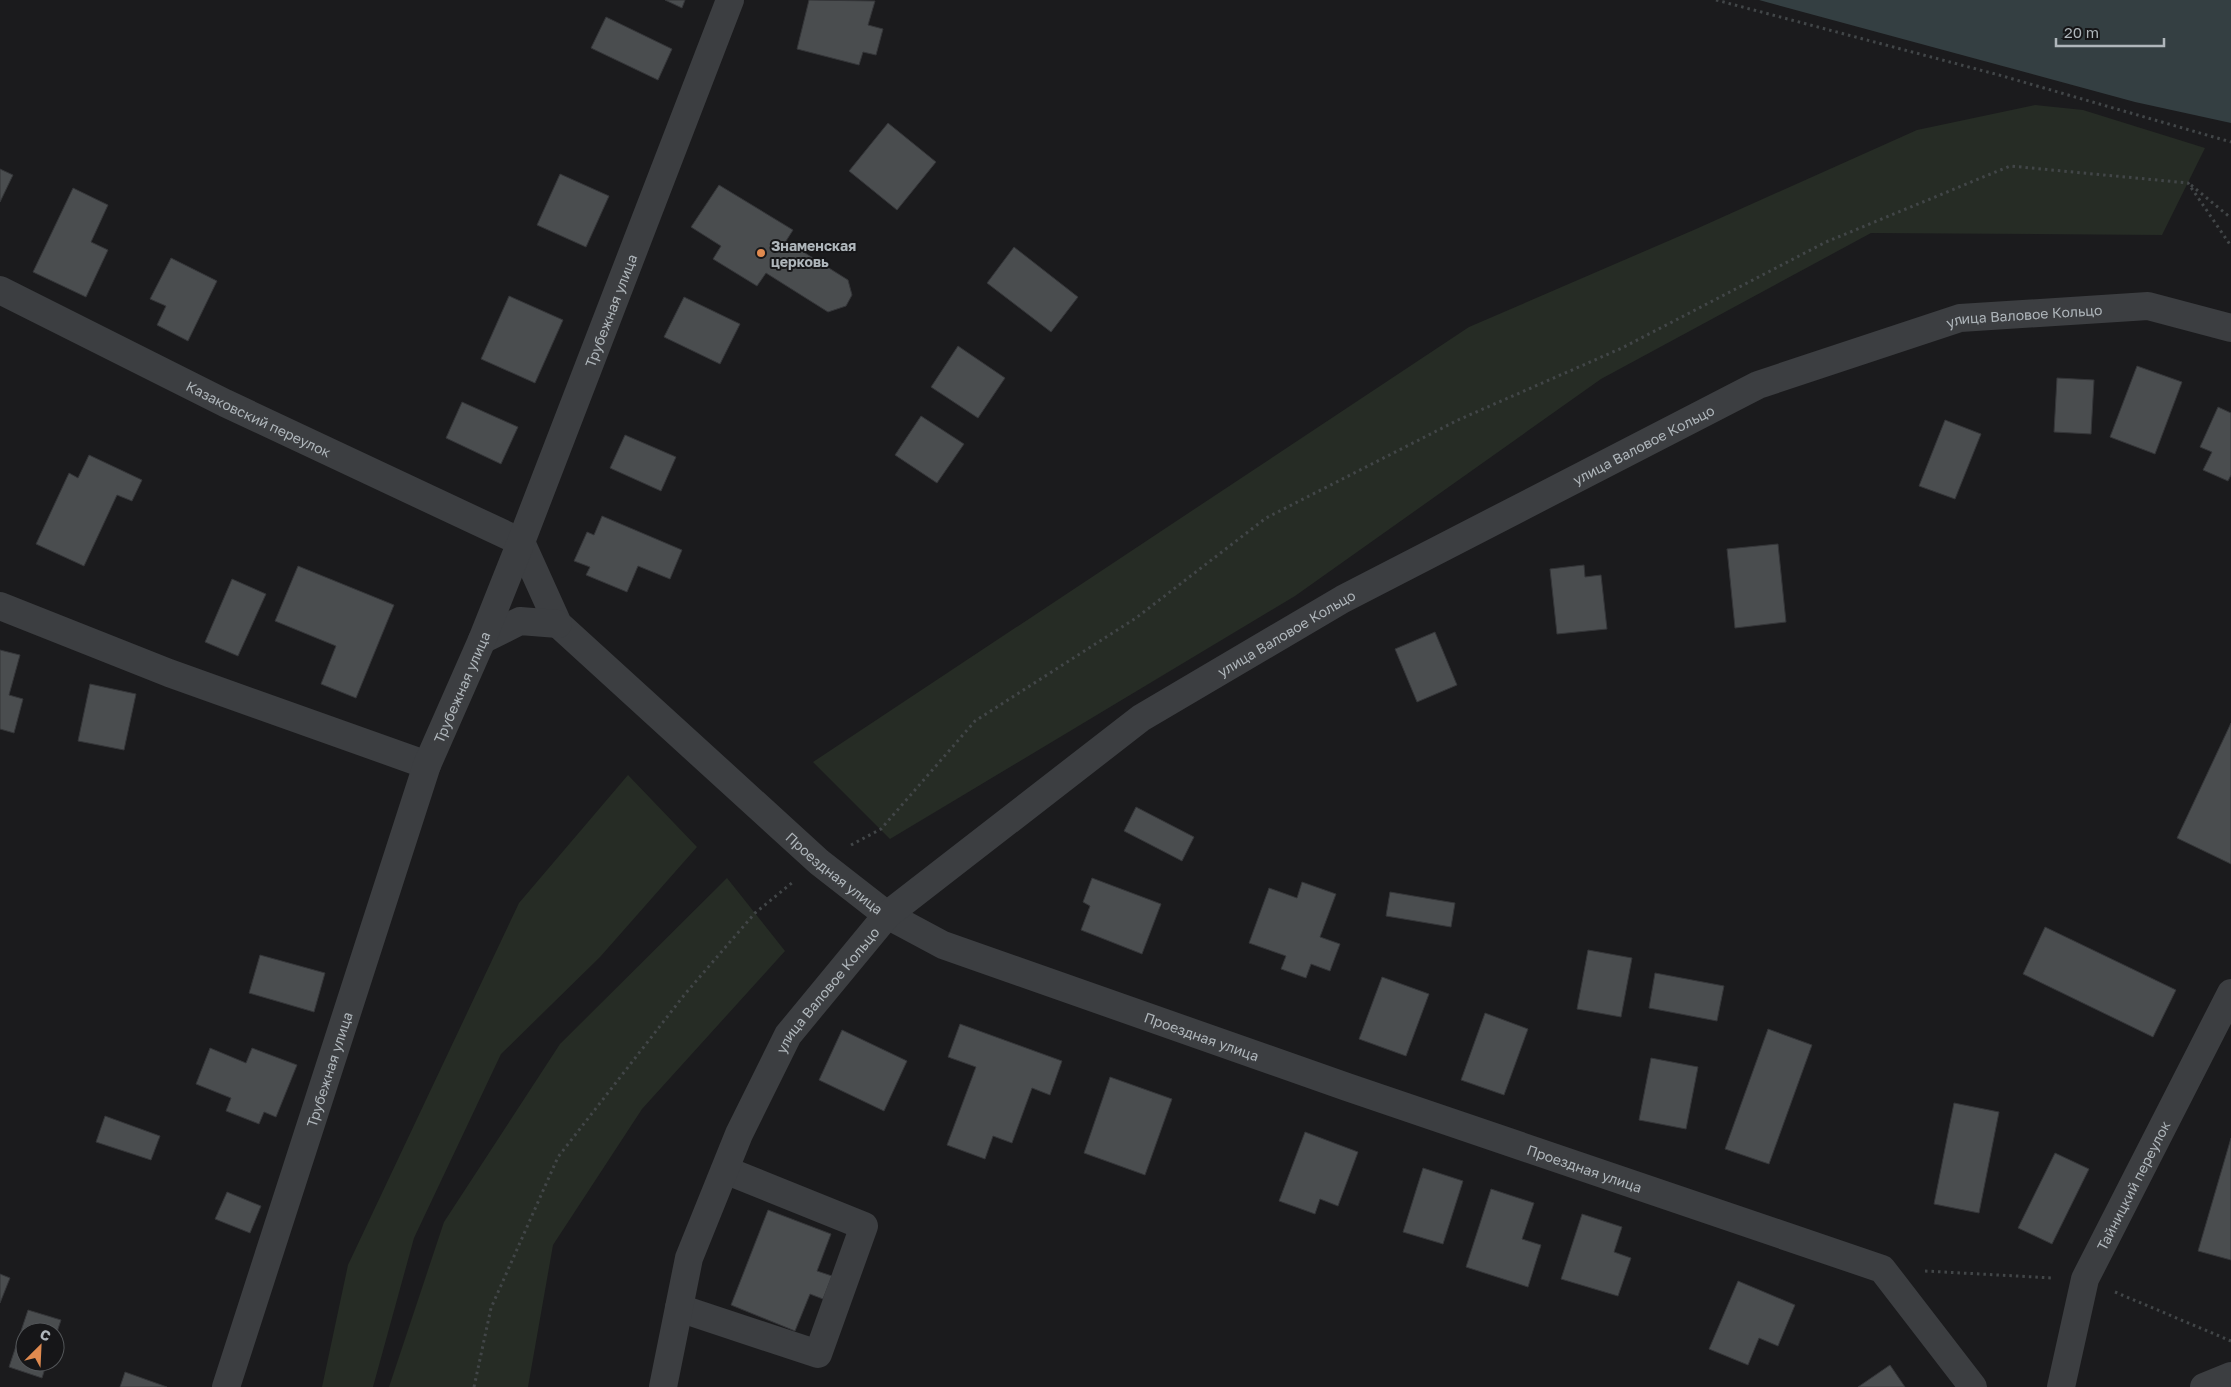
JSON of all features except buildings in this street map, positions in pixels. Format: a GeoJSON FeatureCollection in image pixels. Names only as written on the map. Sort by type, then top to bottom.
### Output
{"type":"FeatureCollection","features":[{"type":"Feature","properties":{"kind":"street","name":"Трубежная улица"},"geometry":{"type":"LineString","coordinates":[[226,1387],[427,765],[482,640],[521,542],[730,0]]}},
{"type":"Feature","properties":{"kind":"street","name":"Казаковский переулок"},"geometry":{"type":"LineString","coordinates":[[0,290],[234,407],[521,542]]}},
{"type":"Feature","properties":{"kind":"street","name":"улица Валовое Кольцо"},"geometry":{"type":"LineString","coordinates":[[663,1387],[689,1258],[739,1134],[788,1035],[887,915],[1141,718],[1343,599],[1758,385],[1960,318],[2148,306],[2231,328]]}},
{"type":"Feature","properties":{"kind":"street","name":"Проездная улица"},"geometry":{"type":"LineString","coordinates":[[521,542],[558,624],[811,856],[887,915],[943,945],[1338,1084],[1882,1269]]}},
{"type":"Feature","properties":{"kind":"street"},"geometry":{"type":"LineString","coordinates":[[0,606],[169,672],[427,765]]}},
{"type":"Feature","properties":{"kind":"street"},"geometry":{"type":"LineString","coordinates":[[482,640],[520,621],[558,624]]}},
{"type":"Feature","properties":{"kind":"street","name":"Тайницкий переулок"},"geometry":{"type":"LineString","coordinates":[[2061,1387],[2085,1279],[2231,994]]}},
{"type":"Feature","properties":{"kind":"street"},"geometry":{"type":"LineString","coordinates":[[679,1308],[818,1354],[864,1226],[724,1170]]}},
{"type":"Feature","properties":{"kind":"street"},"geometry":{"type":"LineString","coordinates":[[1882,1269],[1973,1387]]}},
{"type":"Feature","properties":{"kind":"street"},"geometry":{"type":"LineString","coordinates":[[2204,1387],[2231,1376]]}},
{"type":"Feature","properties":{"kind":"path"},"geometry":{"type":"LineString","coordinates":[[1716,0],[1999,75],[2231,142]]}},
{"type":"Feature","properties":{"kind":"path"},"geometry":{"type":"LineString","coordinates":[[2188,183],[2231,218]]}},
{"type":"Feature","properties":{"kind":"path"},"geometry":{"type":"LineString","coordinates":[[1882,1269],[2085,1279],[2231,1341]]}},
{"type":"Feature","properties":{"kind":"shaded area"},"geometry":{"type":"Polygon","coordinates":[[[1759,0],[2231,0],[2231,123],[2135,102],[1759,0]]]}},
{"type":"Feature","properties":{"kind":"shaded area"},"geometry":{"type":"Polygon","coordinates":[[[2035,105],[2083,110],[2205,148],[2162,235],[1871,233],[1601,379],[1295,596],[890,839],[813,762],[1469,327],[1696,229],[1917,130],[2035,105]]]}},
{"type":"Feature","properties":{"kind":"shaded area"},"geometry":{"type":"Polygon","coordinates":[[[628,775],[697,847],[600,957],[501,1054],[414,1238],[373,1387],[322,1387],[348,1265],[519,903],[628,775]]]}},
{"type":"Feature","properties":{"kind":"shaded area"},"geometry":{"type":"Polygon","coordinates":[[[727,878],[785,951],[642,1109],[553,1245],[528,1387],[389,1387],[444,1222],[560,1044],[727,878]]]}},
{"type":"Feature","properties":{"kind":"place","name":"Знаменская церковь"},"geometry":{"type":"Point","coordinates":[761,253]}}]}
